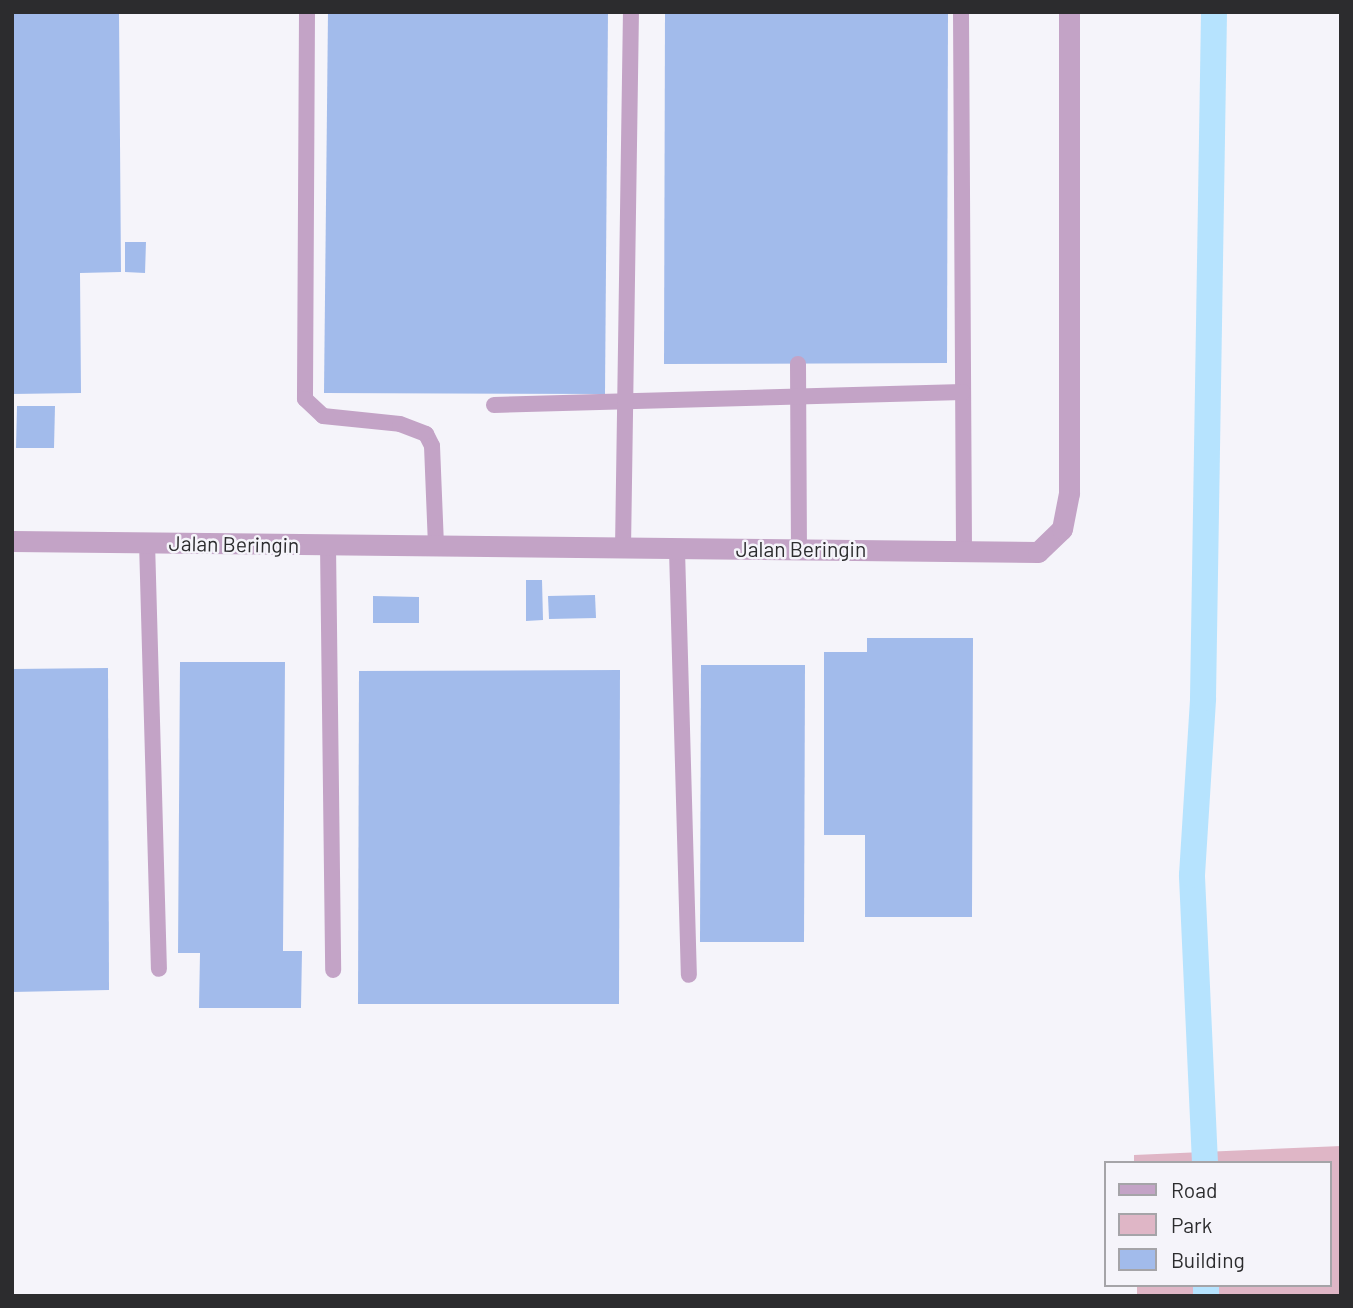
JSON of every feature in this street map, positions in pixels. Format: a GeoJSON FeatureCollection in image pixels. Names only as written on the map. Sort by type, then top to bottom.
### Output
{"type":"FeatureCollection","features":[{"type":"Feature","properties":{"kind":"street","name":"Jalan Beringin"},"geometry":{"type":"LineString","coordinates":[[12,541],[677,550],[964,548],[1038,552],[1052,545],[1067,509],[1069,12]]}},
{"type":"Feature","properties":{"kind":"lane"},"geometry":{"type":"LineString","coordinates":[[307,12],[305,398],[323,416],[400,424],[426,435],[432,446],[436,546]]}},
{"type":"Feature","properties":{"kind":"lane"},"geometry":{"type":"LineString","coordinates":[[623,549],[631,12]]}},
{"type":"Feature","properties":{"kind":"lane"},"geometry":{"type":"LineString","coordinates":[[961,12],[964,548]]}},
{"type":"Feature","properties":{"kind":"lane"},"geometry":{"type":"LineString","coordinates":[[798,363],[799,549]]}},
{"type":"Feature","properties":{"kind":"lane"},"geometry":{"type":"LineString","coordinates":[[494,405],[625,404],[963,392]]}},
{"type":"Feature","properties":{"kind":"lane"},"geometry":{"type":"LineString","coordinates":[[147,542],[159,969]]}},
{"type":"Feature","properties":{"kind":"lane"},"geometry":{"type":"LineString","coordinates":[[328,545],[333,970]]}},
{"type":"Feature","properties":{"kind":"lane"},"geometry":{"type":"LineString","coordinates":[[677,550],[689,975]]}},
{"type":"Feature","properties":{"kind":"green space"},"geometry":{"type":"Polygon","coordinates":[[[1341,1146],[1341,1296],[1137,1296],[1137,1287],[1332,1287],[1332,1161],[1134,1161],[1134,1155],[1341,1146]]]}},
{"type":"Feature","properties":{"kind":"building"},"geometry":{"type":"Polygon","coordinates":[[[12,12],[119,12],[121,272],[80,273],[81,393],[12,394],[12,12]]]}},
{"type":"Feature","properties":{"kind":"building"},"geometry":{"type":"Polygon","coordinates":[[[328,12],[608,12],[605,394],[324,393],[328,12]]]}},
{"type":"Feature","properties":{"kind":"building"},"geometry":{"type":"Polygon","coordinates":[[[665,12],[948,12],[947,363],[664,364],[665,12]]]}},
{"type":"Feature","properties":{"kind":"building"},"geometry":{"type":"Polygon","coordinates":[[[125,242],[146,242],[145,273],[125,272],[125,242]]]}},
{"type":"Feature","properties":{"kind":"building"},"geometry":{"type":"Polygon","coordinates":[[[17,406],[55,406],[54,448],[16,448],[17,406]]]}},
{"type":"Feature","properties":{"kind":"building"},"geometry":{"type":"Polygon","coordinates":[[[526,580],[542,580],[543,620],[526,621],[526,580]]]}},
{"type":"Feature","properties":{"kind":"building"},"geometry":{"type":"Polygon","coordinates":[[[595,595],[596,618],[549,619],[548,596],[595,595]]]}},
{"type":"Feature","properties":{"kind":"building"},"geometry":{"type":"Polygon","coordinates":[[[373,596],[419,597],[419,623],[373,623],[373,596]]]}},
{"type":"Feature","properties":{"kind":"building"},"geometry":{"type":"Polygon","coordinates":[[[867,638],[973,638],[972,917],[865,917],[865,835],[824,835],[824,652],[867,652],[867,638]]]}},
{"type":"Feature","properties":{"kind":"building"},"geometry":{"type":"Polygon","coordinates":[[[180,662],[285,662],[283,951],[302,951],[301,1008],[199,1008],[200,953],[178,953],[180,662]]]}},
{"type":"Feature","properties":{"kind":"building"},"geometry":{"type":"Polygon","coordinates":[[[701,665],[805,665],[804,942],[700,942],[701,665]]]}},
{"type":"Feature","properties":{"kind":"building"},"geometry":{"type":"Polygon","coordinates":[[[108,668],[109,990],[12,992],[12,669],[108,668]]]}},
{"type":"Feature","properties":{"kind":"building"},"geometry":{"type":"Polygon","coordinates":[[[620,670],[619,1004],[358,1004],[359,671],[620,670]]]}},
{"type":"Feature","properties":{"kind":"waterway"},"geometry":{"type":"LineString","coordinates":[[1205,1161],[1192,875],[1203,698],[1214,12]]}},
{"type":"Feature","properties":{"kind":"waterway"},"geometry":{"type":"LineString","coordinates":[[1206,1287],[1206,1296]]}}]}
